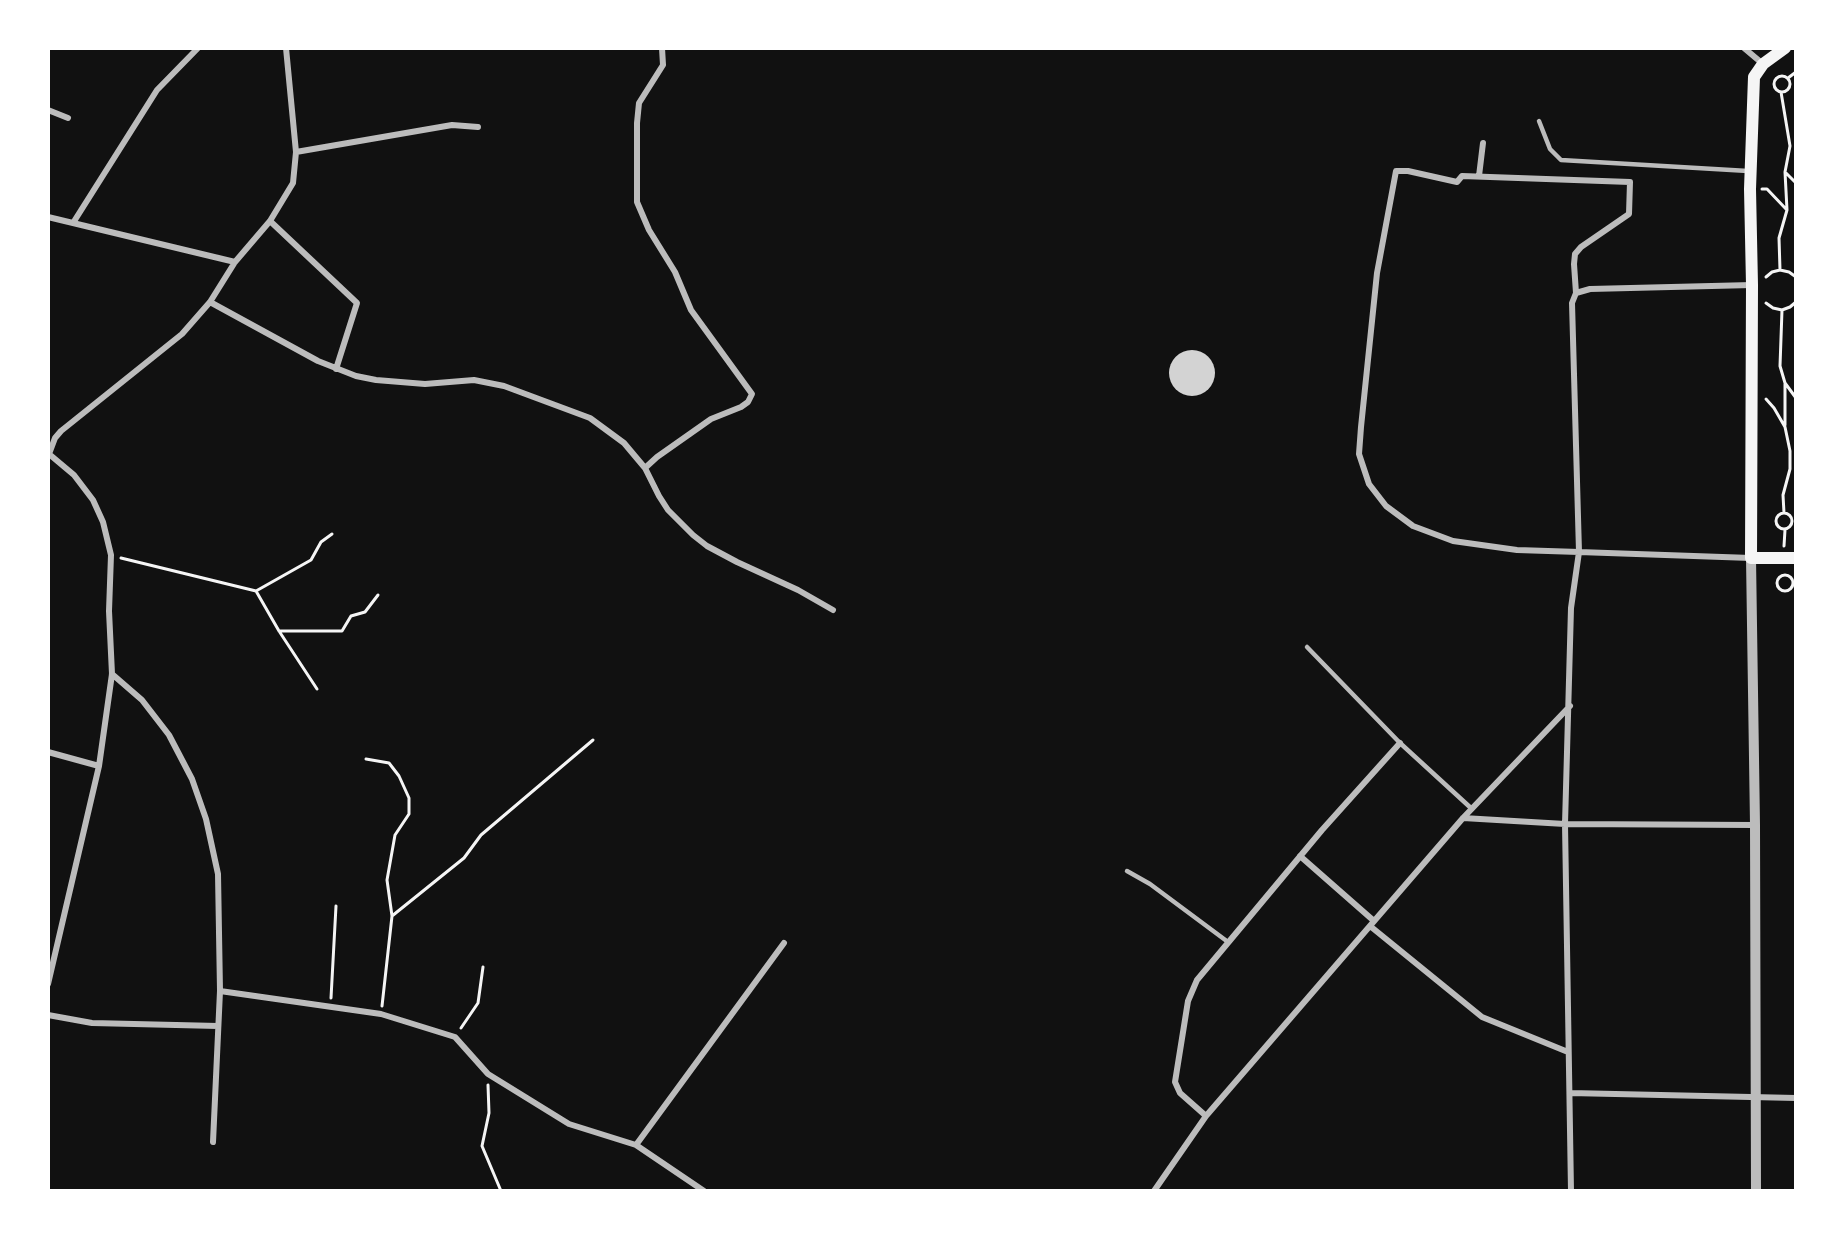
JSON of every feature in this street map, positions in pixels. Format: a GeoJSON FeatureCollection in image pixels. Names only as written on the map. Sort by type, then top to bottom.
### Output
{"type":"FeatureCollection","features":[{"type":"Feature","properties":{"kind":"main road"},"geometry":{"type":"LineString","coordinates":[[1785,48],[1763,64],[1755,76],[1750,189],[1751,558],[1796,558]]}},
{"type":"Feature","properties":{"kind":"street"},"geometry":{"type":"LineString","coordinates":[[73,223],[157,90],[198,48]]}},
{"type":"Feature","properties":{"kind":"street"},"geometry":{"type":"LineString","coordinates":[[48,984],[99,766],[112,674],[109,611],[111,555],[103,522],[93,500],[74,475],[48,454],[60,431],[182,334],[210,302],[235,262],[270,221],[292,183],[296,152],[286,48]]}},
{"type":"Feature","properties":{"kind":"street"},"geometry":{"type":"LineString","coordinates":[[645,468],[711,419],[741,407],[748,402],[752,394],[692,310],[675,272],[649,230],[637,202],[639,102],[663,65],[662,48]]}},
{"type":"Feature","properties":{"kind":"street"},"geometry":{"type":"LineString","coordinates":[[1744,48],[1763,64]]}},
{"type":"Feature","properties":{"kind":"street"},"geometry":{"type":"LineString","coordinates":[[48,110],[69,118]]}},
{"type":"Feature","properties":{"kind":"street"},"geometry":{"type":"LineString","coordinates":[[296,152],[452,125],[478,127]]}},
{"type":"Feature","properties":{"kind":"street"},"geometry":{"type":"LineString","coordinates":[[1479,176],[1483,143]]}},
{"type":"Feature","properties":{"kind":"street"},"geometry":{"type":"LineString","coordinates":[[1571,1191],[1565,824],[1571,608],[1579,552],[1572,303],[1576,293],[1574,264],[1575,254],[1592,238],[1629,214],[1630,182],[1462,176],[1457,183],[1408,171],[1396,171],[1377,273],[1359,454],[1369,484],[1386,506],[1413,526],[1453,541],[1517,550],[1579,552],[1751,558],[1755,825],[1756,1191]]}},
{"type":"Feature","properties":{"kind":"street"},"geometry":{"type":"LineString","coordinates":[[48,217],[235,262]]}},
{"type":"Feature","properties":{"kind":"street"},"geometry":{"type":"LineString","coordinates":[[270,221],[357,303],[336,369]]}},
{"type":"Feature","properties":{"kind":"street"},"geometry":{"type":"LineString","coordinates":[[1576,293],[1599,289],[1752,285]]}},
{"type":"Feature","properties":{"kind":"street"},"geometry":{"type":"LineString","coordinates":[[210,302],[336,369],[366,378],[393,382],[425,384],[474,380],[504,386],[590,417],[624,443],[645,468],[668,510],[693,535],[707,546],[798,590],[833,610]]}},
{"type":"Feature","properties":{"kind":"street"},"geometry":{"type":"LineString","coordinates":[[48,434],[55,438]]}},
{"type":"Feature","properties":{"kind":"street"},"geometry":{"type":"LineString","coordinates":[[112,674],[142,700],[169,735],[192,779],[206,819],[218,874],[220,991],[213,1142]]}},
{"type":"Feature","properties":{"kind":"street"},"geometry":{"type":"LineString","coordinates":[[1154,1191],[1206,1116],[1462,818],[1570,706]]}},
{"type":"Feature","properties":{"kind":"street"},"geometry":{"type":"LineString","coordinates":[[1206,1116],[1180,1093],[1175,1082],[1188,1001],[1197,980],[1300,856],[1400,743]]}},
{"type":"Feature","properties":{"kind":"street"},"geometry":{"type":"LineString","coordinates":[[48,752],[99,766]]}},
{"type":"Feature","properties":{"kind":"street"},"geometry":{"type":"LineString","coordinates":[[1462,818],[1565,824],[1755,825]]}},
{"type":"Feature","properties":{"kind":"street"},"geometry":{"type":"LineString","coordinates":[[1300,856],[1372,923],[1482,1017],[1568,1052]]}},
{"type":"Feature","properties":{"kind":"street"},"geometry":{"type":"LineString","coordinates":[[636,1145],[784,943]]}},
{"type":"Feature","properties":{"kind":"street"},"geometry":{"type":"LineString","coordinates":[[220,991],[381,1014],[455,1037],[488,1074],[569,1124],[636,1145],[704,1191]]}},
{"type":"Feature","properties":{"kind":"street"},"geometry":{"type":"LineString","coordinates":[[48,1015],[92,1023],[218,1026]]}},
{"type":"Feature","properties":{"kind":"street"},"geometry":{"type":"LineString","coordinates":[[1570,1094],[1796,1098]]}},
{"type":"Feature","properties":{"kind":"lane"},"geometry":{"type":"LineString","coordinates":[[1539,121],[1550,149],[1561,160],[1751,171]]}},
{"type":"Feature","properties":{"kind":"lane"},"geometry":{"type":"LineString","coordinates":[[1307,647],[1400,743],[1472,809]]}},
{"type":"Feature","properties":{"kind":"lane"},"geometry":{"type":"LineString","coordinates":[[1127,871],[1150,884],[1228,942]]}},
{"type":"Feature","properties":{"kind":"path"},"geometry":{"type":"LineString","coordinates":[[1780,270],[1779,238],[1787,210],[1785,172],[1790,146],[1780,92],[1775,88],[1774,81],[1778,76],[1788,78],[1796,72]]}},
{"type":"Feature","properties":{"kind":"path"},"geometry":{"type":"LineString","coordinates":[[1780,92],[1790,88],[1788,78]]}},
{"type":"Feature","properties":{"kind":"path"},"geometry":{"type":"LineString","coordinates":[[1785,172],[1796,183]]}},
{"type":"Feature","properties":{"kind":"path"},"geometry":{"type":"LineString","coordinates":[[1750,189],[1767,189],[1787,210]]}},
{"type":"Feature","properties":{"kind":"path"},"geometry":{"type":"LineString","coordinates":[[1765,278],[1772,272],[1780,270],[1789,272],[1796,278]]}},
{"type":"Feature","properties":{"kind":"path"},"geometry":{"type":"LineString","coordinates":[[1762,295],[1766,303],[1782,310],[1796,302]]}},
{"type":"Feature","properties":{"kind":"path"},"geometry":{"type":"LineString","coordinates":[[1782,310],[1780,366],[1785,383],[1785,427],[1790,451],[1790,469],[1783,495],[1784,513]]}},
{"type":"Feature","properties":{"kind":"path"},"geometry":{"type":"LineString","coordinates":[[1752,383],[1774,408],[1785,427]]}},
{"type":"Feature","properties":{"kind":"path"},"geometry":{"type":"LineString","coordinates":[[1785,383],[1796,398]]}},
{"type":"Feature","properties":{"kind":"path"},"geometry":{"type":"LineString","coordinates":[[1784,513],[1791,516],[1793,523],[1789,529],[1785,530],[1776,524],[1778,516],[1784,513]]}},
{"type":"Feature","properties":{"kind":"path"},"geometry":{"type":"LineString","coordinates":[[111,555],[256,591],[311,560],[321,542],[332,534]]}},
{"type":"Feature","properties":{"kind":"path"},"geometry":{"type":"LineString","coordinates":[[1781,575],[1789,575],[1793,581],[1792,588],[1785,592],[1777,585],[1781,575]]}},
{"type":"Feature","properties":{"kind":"path"},"geometry":{"type":"LineString","coordinates":[[256,591],[317,689]]}},
{"type":"Feature","properties":{"kind":"path"},"geometry":{"type":"LineString","coordinates":[[279,631],[342,631],[351,616],[365,612],[378,595]]}},
{"type":"Feature","properties":{"kind":"path"},"geometry":{"type":"LineString","coordinates":[[392,916],[464,858],[481,835],[593,740]]}},
{"type":"Feature","properties":{"kind":"path"},"geometry":{"type":"LineString","coordinates":[[366,759],[389,764],[399,776],[409,798],[409,814],[395,834],[387,880],[392,916],[381,1014]]}},
{"type":"Feature","properties":{"kind":"path"},"geometry":{"type":"LineString","coordinates":[[331,1006],[336,906]]}},
{"type":"Feature","properties":{"kind":"path"},"geometry":{"type":"LineString","coordinates":[[455,1037],[478,1003],[483,967]]}},
{"type":"Feature","properties":{"kind":"path"},"geometry":{"type":"LineString","coordinates":[[488,1074],[489,1113],[482,1146],[501,1191]]}},
{"type":"Feature","properties":{"kind":"building"},"geometry":{"type":"Polygon","coordinates":[[[1197,350],[1209,356],[1214,364],[1214,382],[1209,390],[1201,395],[1187,396],[1179,393],[1172,386],[1169,368],[1172,360],[1179,353],[1197,350]]]}}]}
